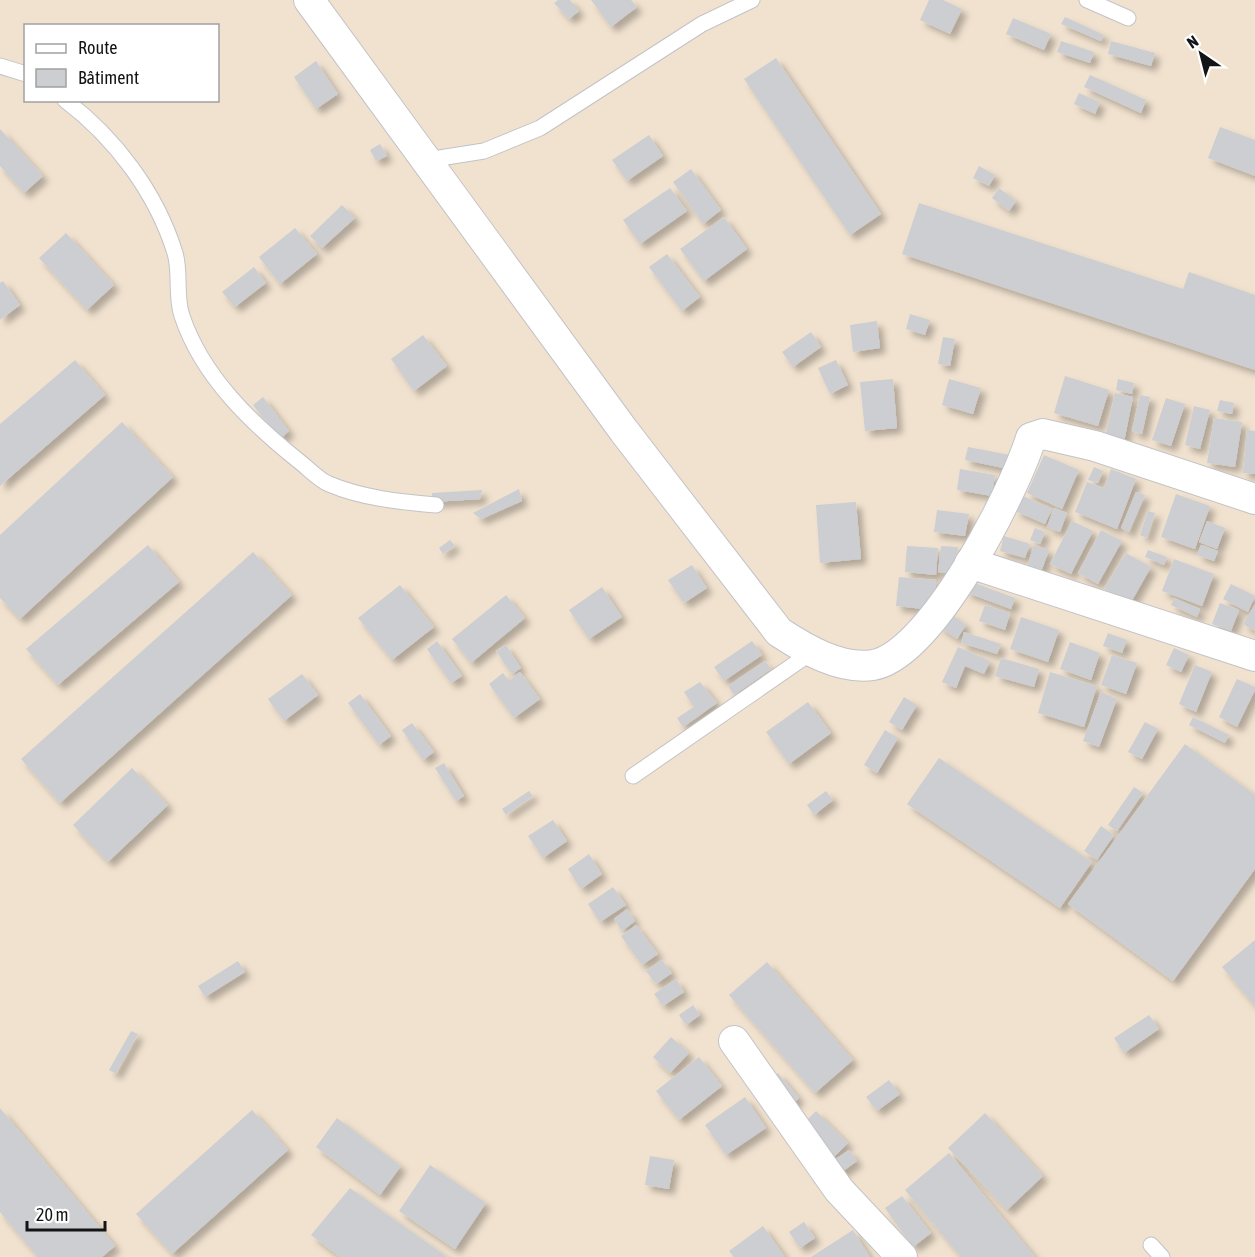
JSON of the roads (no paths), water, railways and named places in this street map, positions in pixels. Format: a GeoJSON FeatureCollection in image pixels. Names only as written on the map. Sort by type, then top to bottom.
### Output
{"type":"FeatureCollection","features":[{"type":"Feature","properties":{"kind":"street"},"geometry":{"type":"LineString","coordinates":[[309,0],[624,430],[772,623],[779,632],[812,652],[844,662],[871,665],[887,660],[905,648],[925,629],[970,563],[1025,458],[1031,438],[1043,434],[1095,446],[1255,499]]}},
{"type":"Feature","properties":{"kind":"street"},"geometry":{"type":"LineString","coordinates":[[970,563],[1255,656]]}},
{"type":"Feature","properties":{"kind":"street"},"geometry":{"type":"LineString","coordinates":[[734,1041],[839,1190],[902,1257]]}},
{"type":"Feature","properties":{"kind":"lane"},"geometry":{"type":"LineString","coordinates":[[427,160],[484,151],[540,128],[702,24],[752,0]]}},
{"type":"Feature","properties":{"kind":"lane"},"geometry":{"type":"LineString","coordinates":[[1088,0],[1128,18]]}},
{"type":"Feature","properties":{"kind":"lane"},"geometry":{"type":"LineString","coordinates":[[0,66],[24,74]]}},
{"type":"Feature","properties":{"kind":"lane"},"geometry":{"type":"LineString","coordinates":[[68,102],[90,119],[133,169],[159,216],[176,254],[181,314],[201,360],[266,435],[328,484],[391,501],[436,505]]}},
{"type":"Feature","properties":{"kind":"lane"},"geometry":{"type":"LineString","coordinates":[[633,776],[812,652]]}},
{"type":"Feature","properties":{"kind":"lane"},"geometry":{"type":"LineString","coordinates":[[1151,1245],[1162,1257]]}}]}
